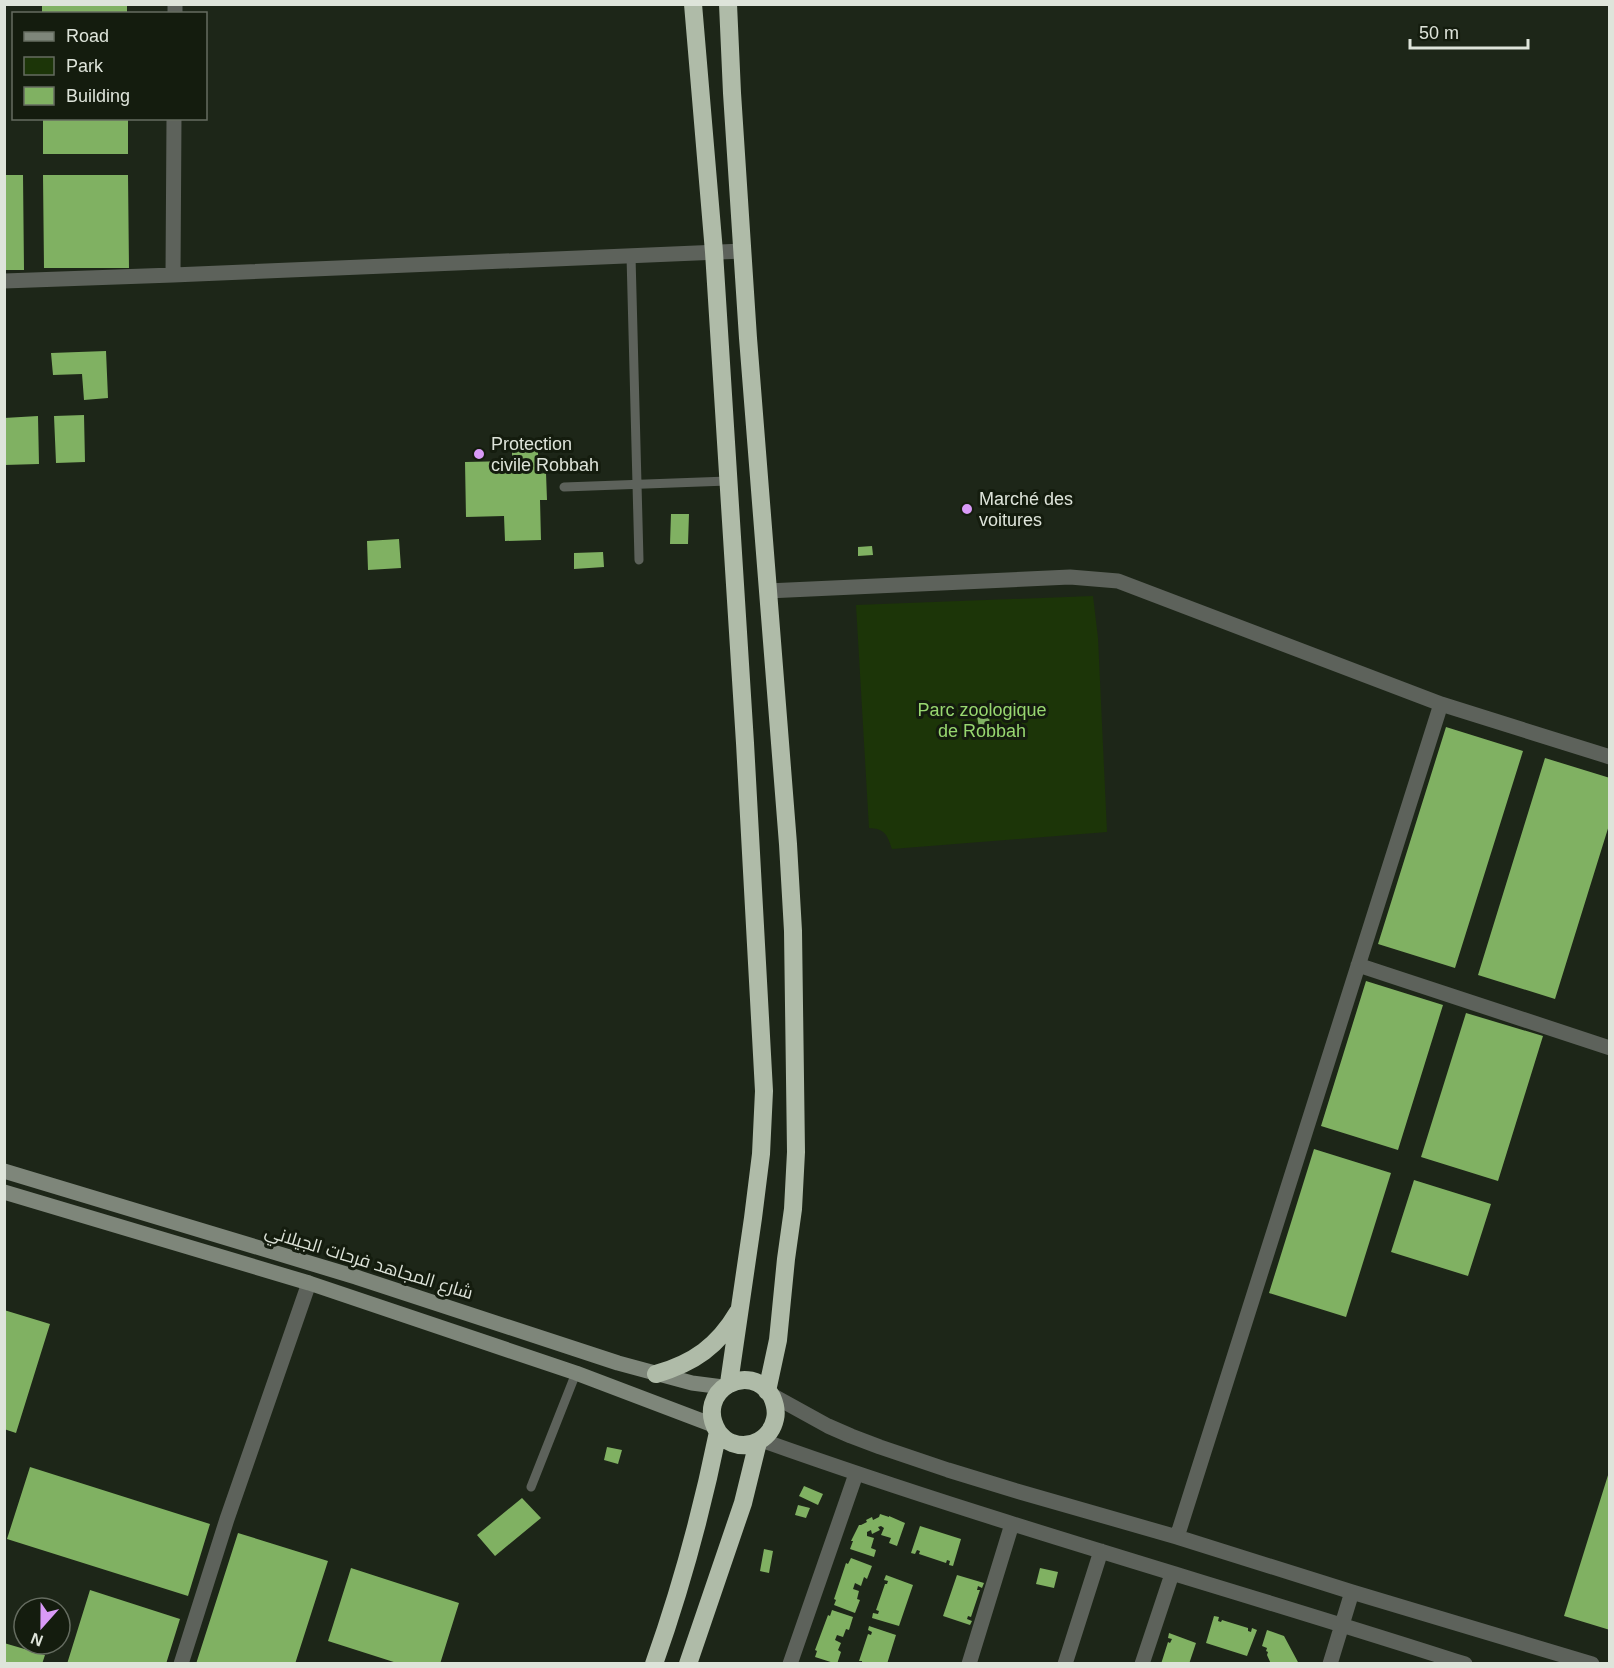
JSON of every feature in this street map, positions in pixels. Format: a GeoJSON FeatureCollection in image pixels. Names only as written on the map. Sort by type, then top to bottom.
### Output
{"type":"FeatureCollection","features":[{"type":"Feature","properties":{"kind":"highway"},"geometry":{"type":"LineString","coordinates":[[693,4],[714,252],[764,1091],[760,1154],[741,1308],[726,1385]]}},
{"type":"Feature","properties":{"kind":"highway"},"geometry":{"type":"LineString","coordinates":[[728,4],[749,350],[789,844],[793,931],[796,1152],[793,1209],[778,1340],[769,1392]]}},
{"type":"Feature","properties":{"kind":"highway"},"geometry":{"type":"LineString","coordinates":[[656,1374],[697,1357],[714,1344],[729,1327],[741,1308]]}},
{"type":"Feature","properties":{"kind":"highway"},"geometry":{"type":"LineString","coordinates":[[654,1664],[694,1536],[709,1476],[715,1429],[711,1408],[713,1400],[726,1385],[737,1381],[753,1382],[769,1392],[776,1411],[775,1419],[767,1435],[760,1441],[750,1444],[732,1443],[724,1439],[715,1429]]}},
{"type":"Feature","properties":{"kind":"highway"},"geometry":{"type":"LineString","coordinates":[[688,1664],[734,1530],[760,1441]]}},
{"type":"Feature","properties":{"kind":"street"},"geometry":{"type":"LineString","coordinates":[[173,275],[174,120]]}},
{"type":"Feature","properties":{"kind":"street"},"geometry":{"type":"LineString","coordinates":[[4,281],[743,251]]}},
{"type":"Feature","properties":{"kind":"street"},"geometry":{"type":"LineString","coordinates":[[767,591],[1070,577],[1118,581],[1441,704],[1610,757]]}},
{"type":"Feature","properties":{"kind":"street"},"geometry":{"type":"LineString","coordinates":[[1177,1537],[1441,704]]}},
{"type":"Feature","properties":{"kind":"street"},"geometry":{"type":"LineString","coordinates":[[1358,965],[1610,1048]]}},
{"type":"Feature","properties":{"kind":"street","name":"شارع المجاهد فرحات الجيلاني"},"geometry":{"type":"LineString","coordinates":[[4,1171],[356,1277],[656,1374],[692,1383],[726,1385]]}},
{"type":"Feature","properties":{"kind":"street"},"geometry":{"type":"LineString","coordinates":[[4,1192],[309,1283],[576,1373],[715,1429]]}},
{"type":"Feature","properties":{"kind":"street"},"geometry":{"type":"LineString","coordinates":[[181,1664],[227,1519],[309,1283]]}},
{"type":"Feature","properties":{"kind":"street"},"geometry":{"type":"LineString","coordinates":[[769,1392],[828,1426],[880,1447],[1020,1492],[1177,1537],[1592,1664]]}},
{"type":"Feature","properties":{"kind":"street"},"geometry":{"type":"LineString","coordinates":[[760,1441],[1012,1524],[1342,1624],[1465,1664]]}},
{"type":"Feature","properties":{"kind":"street"},"geometry":{"type":"LineString","coordinates":[[790,1664],[856,1474]]}},
{"type":"Feature","properties":{"kind":"street"},"geometry":{"type":"LineString","coordinates":[[969,1664],[1012,1524]]}},
{"type":"Feature","properties":{"kind":"street"},"geometry":{"type":"LineString","coordinates":[[1065,1664],[1101,1551]]}},
{"type":"Feature","properties":{"kind":"street"},"geometry":{"type":"LineString","coordinates":[[1142,1664],[1172,1574]]}},
{"type":"Feature","properties":{"kind":"street"},"geometry":{"type":"LineString","coordinates":[[1330,1664],[1352,1592]]}},
{"type":"Feature","properties":{"kind":"lane"},"geometry":{"type":"LineString","coordinates":[[631,256],[639,560]]}},
{"type":"Feature","properties":{"kind":"lane"},"geometry":{"type":"LineString","coordinates":[[564,487],[728,481]]}},
{"type":"Feature","properties":{"kind":"lane"},"geometry":{"type":"LineString","coordinates":[[531,1488],[576,1373]]}},
{"type":"Feature","properties":{"kind":"green space","name":"Parc zoologique de Robbah"},"geometry":{"type":"Polygon","coordinates":[[[1093,596],[1098,638],[1107,832],[892,849],[882,831],[869,828],[856,605],[1093,596]]]}},
{"type":"Feature","properties":{"kind":"building"},"geometry":{"type":"Polygon","coordinates":[[[42,4],[127,4],[127,12],[42,12],[42,4]]]}},
{"type":"Feature","properties":{"kind":"building"},"geometry":{"type":"Polygon","coordinates":[[[43,120],[128,120],[128,154],[43,154],[43,120]]]}},
{"type":"Feature","properties":{"kind":"building"},"geometry":{"type":"Polygon","coordinates":[[[4,175],[23,175],[24,270],[4,270],[4,175]]]}},
{"type":"Feature","properties":{"kind":"building"},"geometry":{"type":"Polygon","coordinates":[[[43,175],[128,175],[129,268],[44,268],[43,175]]]}},
{"type":"Feature","properties":{"kind":"building"},"geometry":{"type":"Polygon","coordinates":[[[106,351],[108,398],[84,400],[82,374],[53,375],[51,353],[106,351]]]}},
{"type":"Feature","properties":{"kind":"building"},"geometry":{"type":"Polygon","coordinates":[[[84,415],[85,462],[56,463],[54,416],[84,415]]]}},
{"type":"Feature","properties":{"kind":"building"},"geometry":{"type":"Polygon","coordinates":[[[38,416],[39,464],[4,465],[4,418],[38,416]]]}},
{"type":"Feature","properties":{"kind":"building"},"geometry":{"type":"Polygon","coordinates":[[[538,443],[538,474],[546,473],[547,500],[540,500],[541,540],[505,541],[504,516],[466,517],[465,462],[512,461],[512,444],[538,443]]]}},
{"type":"Feature","properties":{"kind":"building"},"geometry":{"type":"Polygon","coordinates":[[[671,514],[689,514],[688,544],[670,544],[671,514]]]}},
{"type":"Feature","properties":{"kind":"building"},"geometry":{"type":"Polygon","coordinates":[[[399,539],[401,568],[368,570],[367,541],[399,539]]]}},
{"type":"Feature","properties":{"kind":"building"},"geometry":{"type":"Polygon","coordinates":[[[872,546],[873,555],[858,556],[858,547],[872,546]]]}},
{"type":"Feature","properties":{"kind":"building"},"geometry":{"type":"Polygon","coordinates":[[[603,552],[604,567],[574,569],[574,553],[603,552]]]}},
{"type":"Feature","properties":{"kind":"building"},"geometry":{"type":"Polygon","coordinates":[[[988,709],[990,725],[979,727],[976,711],[988,709]]]}},
{"type":"Feature","properties":{"kind":"building"},"geometry":{"type":"Polygon","coordinates":[[[1446,727],[1523,751],[1455,968],[1378,944],[1446,727]]]}},
{"type":"Feature","properties":{"kind":"building"},"geometry":{"type":"Polygon","coordinates":[[[1545,758],[1610,778],[1610,822],[1555,999],[1478,975],[1545,758]]]}},
{"type":"Feature","properties":{"kind":"building"},"geometry":{"type":"Polygon","coordinates":[[[1366,981],[1443,1005],[1398,1150],[1321,1126],[1366,981]]]}},
{"type":"Feature","properties":{"kind":"building"},"geometry":{"type":"Polygon","coordinates":[[[1466,1013],[1543,1036],[1498,1181],[1421,1157],[1466,1013]]]}},
{"type":"Feature","properties":{"kind":"building"},"geometry":{"type":"Polygon","coordinates":[[[1314,1149],[1391,1173],[1346,1317],[1269,1293],[1314,1149]]]}},
{"type":"Feature","properties":{"kind":"building"},"geometry":{"type":"Polygon","coordinates":[[[1414,1180],[1491,1204],[1468,1276],[1391,1252],[1414,1180]]]}},
{"type":"Feature","properties":{"kind":"building"},"geometry":{"type":"Polygon","coordinates":[[[4,1310],[50,1324],[16,1433],[4,1429],[4,1310]]]}},
{"type":"Feature","properties":{"kind":"building"},"geometry":{"type":"Polygon","coordinates":[[[607,1447],[622,1450],[618,1464],[604,1460],[607,1447]]]}},
{"type":"Feature","properties":{"kind":"building"},"geometry":{"type":"Polygon","coordinates":[[[30,1467],[210,1524],[188,1596],[7,1539],[30,1467]]]}},
{"type":"Feature","properties":{"kind":"building"},"geometry":{"type":"Polygon","coordinates":[[[1610,1473],[1610,1630],[1564,1616],[1610,1473]]]}},
{"type":"Feature","properties":{"kind":"building"},"geometry":{"type":"Polygon","coordinates":[[[804,1486],[823,1494],[818,1505],[799,1496],[804,1486]]]}},
{"type":"Feature","properties":{"kind":"building"},"geometry":{"type":"Polygon","coordinates":[[[522,1498],[541,1518],[495,1556],[477,1535],[522,1498]]]}},
{"type":"Feature","properties":{"kind":"building"},"geometry":{"type":"Polygon","coordinates":[[[798,1505],[810,1508],[806,1518],[795,1515],[798,1505]]]}},
{"type":"Feature","properties":{"kind":"building"},"geometry":{"type":"Polygon","coordinates":[[[880,1514],[905,1523],[897,1546],[889,1543],[891,1538],[881,1535],[884,1528],[881,1526],[878,1527],[880,1530],[872,1534],[871,1530],[867,1532],[867,1536],[874,1538],[871,1548],[876,1550],[874,1557],[850,1549],[853,1541],[851,1541],[859,1525],[872,1517],[873,1520],[879,1517],[880,1514]]]}},
{"type":"Feature","properties":{"kind":"building"},"geometry":{"type":"Polygon","coordinates":[[[920,1526],[961,1539],[953,1566],[949,1565],[950,1561],[947,1560],[946,1563],[919,1554],[920,1551],[917,1550],[915,1554],[911,1553],[920,1526]]]}},
{"type":"Feature","properties":{"kind":"building"},"geometry":{"type":"Polygon","coordinates":[[[238,1533],[328,1561],[295,1664],[196,1664],[238,1533]]]}},
{"type":"Feature","properties":{"kind":"building"},"geometry":{"type":"Polygon","coordinates":[[[764,1549],[773,1551],[769,1573],[760,1571],[764,1549]]]}},
{"type":"Feature","properties":{"kind":"building"},"geometry":{"type":"Polygon","coordinates":[[[851,1558],[872,1566],[867,1579],[864,1577],[861,1586],[855,1583],[853,1589],[859,1591],[857,1599],[860,1600],[855,1613],[834,1605],[846,1563],[848,1564],[851,1558]]]}},
{"type":"Feature","properties":{"kind":"building"},"geometry":{"type":"Polygon","coordinates":[[[351,1568],[459,1603],[440,1664],[400,1664],[328,1641],[351,1568]]]}},
{"type":"Feature","properties":{"kind":"building"},"geometry":{"type":"Polygon","coordinates":[[[1040,1568],[1058,1572],[1054,1588],[1036,1584],[1040,1568]]]}},
{"type":"Feature","properties":{"kind":"building"},"geometry":{"type":"Polygon","coordinates":[[[886,1575],[913,1585],[899,1626],[872,1618],[873,1613],[878,1614],[879,1611],[876,1610],[888,1581],[884,1580],[886,1575]]]}},
{"type":"Feature","properties":{"kind":"building"},"geometry":{"type":"Polygon","coordinates":[[[957,1575],[984,1583],[982,1588],[978,1586],[977,1590],[980,1590],[971,1617],[968,1616],[967,1619],[972,1621],[970,1625],[943,1616],[957,1575]]]}},
{"type":"Feature","properties":{"kind":"building"},"geometry":{"type":"Polygon","coordinates":[[[90,1590],[180,1619],[166,1664],[67,1664],[69,1656],[72,1656],[72,1648],[90,1590]]]}},
{"type":"Feature","properties":{"kind":"building"},"geometry":{"type":"Polygon","coordinates":[[[832,1610],[853,1617],[849,1630],[846,1629],[843,1637],[837,1635],[835,1640],[841,1643],[837,1664],[815,1657],[817,1651],[815,1650],[832,1610]]]}},
{"type":"Feature","properties":{"kind":"building"},"geometry":{"type":"Polygon","coordinates":[[[1214,1616],[1219,1617],[1218,1621],[1222,1620],[1248,1628],[1251,1632],[1252,1628],[1257,1630],[1247,1656],[1206,1643],[1214,1616]]]}},
{"type":"Feature","properties":{"kind":"building"},"geometry":{"type":"Polygon","coordinates":[[[869,1626],[896,1635],[887,1664],[862,1664],[862,1661],[859,1661],[868,1634],[871,1635],[872,1632],[868,1630],[869,1626]]]}},
{"type":"Feature","properties":{"kind":"building"},"geometry":{"type":"Polygon","coordinates":[[[1267,1630],[1284,1636],[1299,1664],[1271,1664],[1267,1648],[1262,1646],[1267,1630]]]}},
{"type":"Feature","properties":{"kind":"building"},"geometry":{"type":"Polygon","coordinates":[[[1169,1633],[1196,1643],[1189,1664],[1161,1664],[1168,1642],[1170,1643],[1172,1639],[1168,1638],[1169,1633]]]}},
{"type":"Feature","properties":{"kind":"building"},"geometry":{"type":"Polygon","coordinates":[[[4,1643],[12,1645],[12,1656],[45,1656],[42,1664],[4,1664],[4,1643]]]}},
{"type":"Feature","properties":{"kind":"place","name":"Protection civile Robbah"},"geometry":{"type":"Point","coordinates":[479,454]}},
{"type":"Feature","properties":{"kind":"place","name":"Marché des voitures"},"geometry":{"type":"Point","coordinates":[967,509]}}]}
